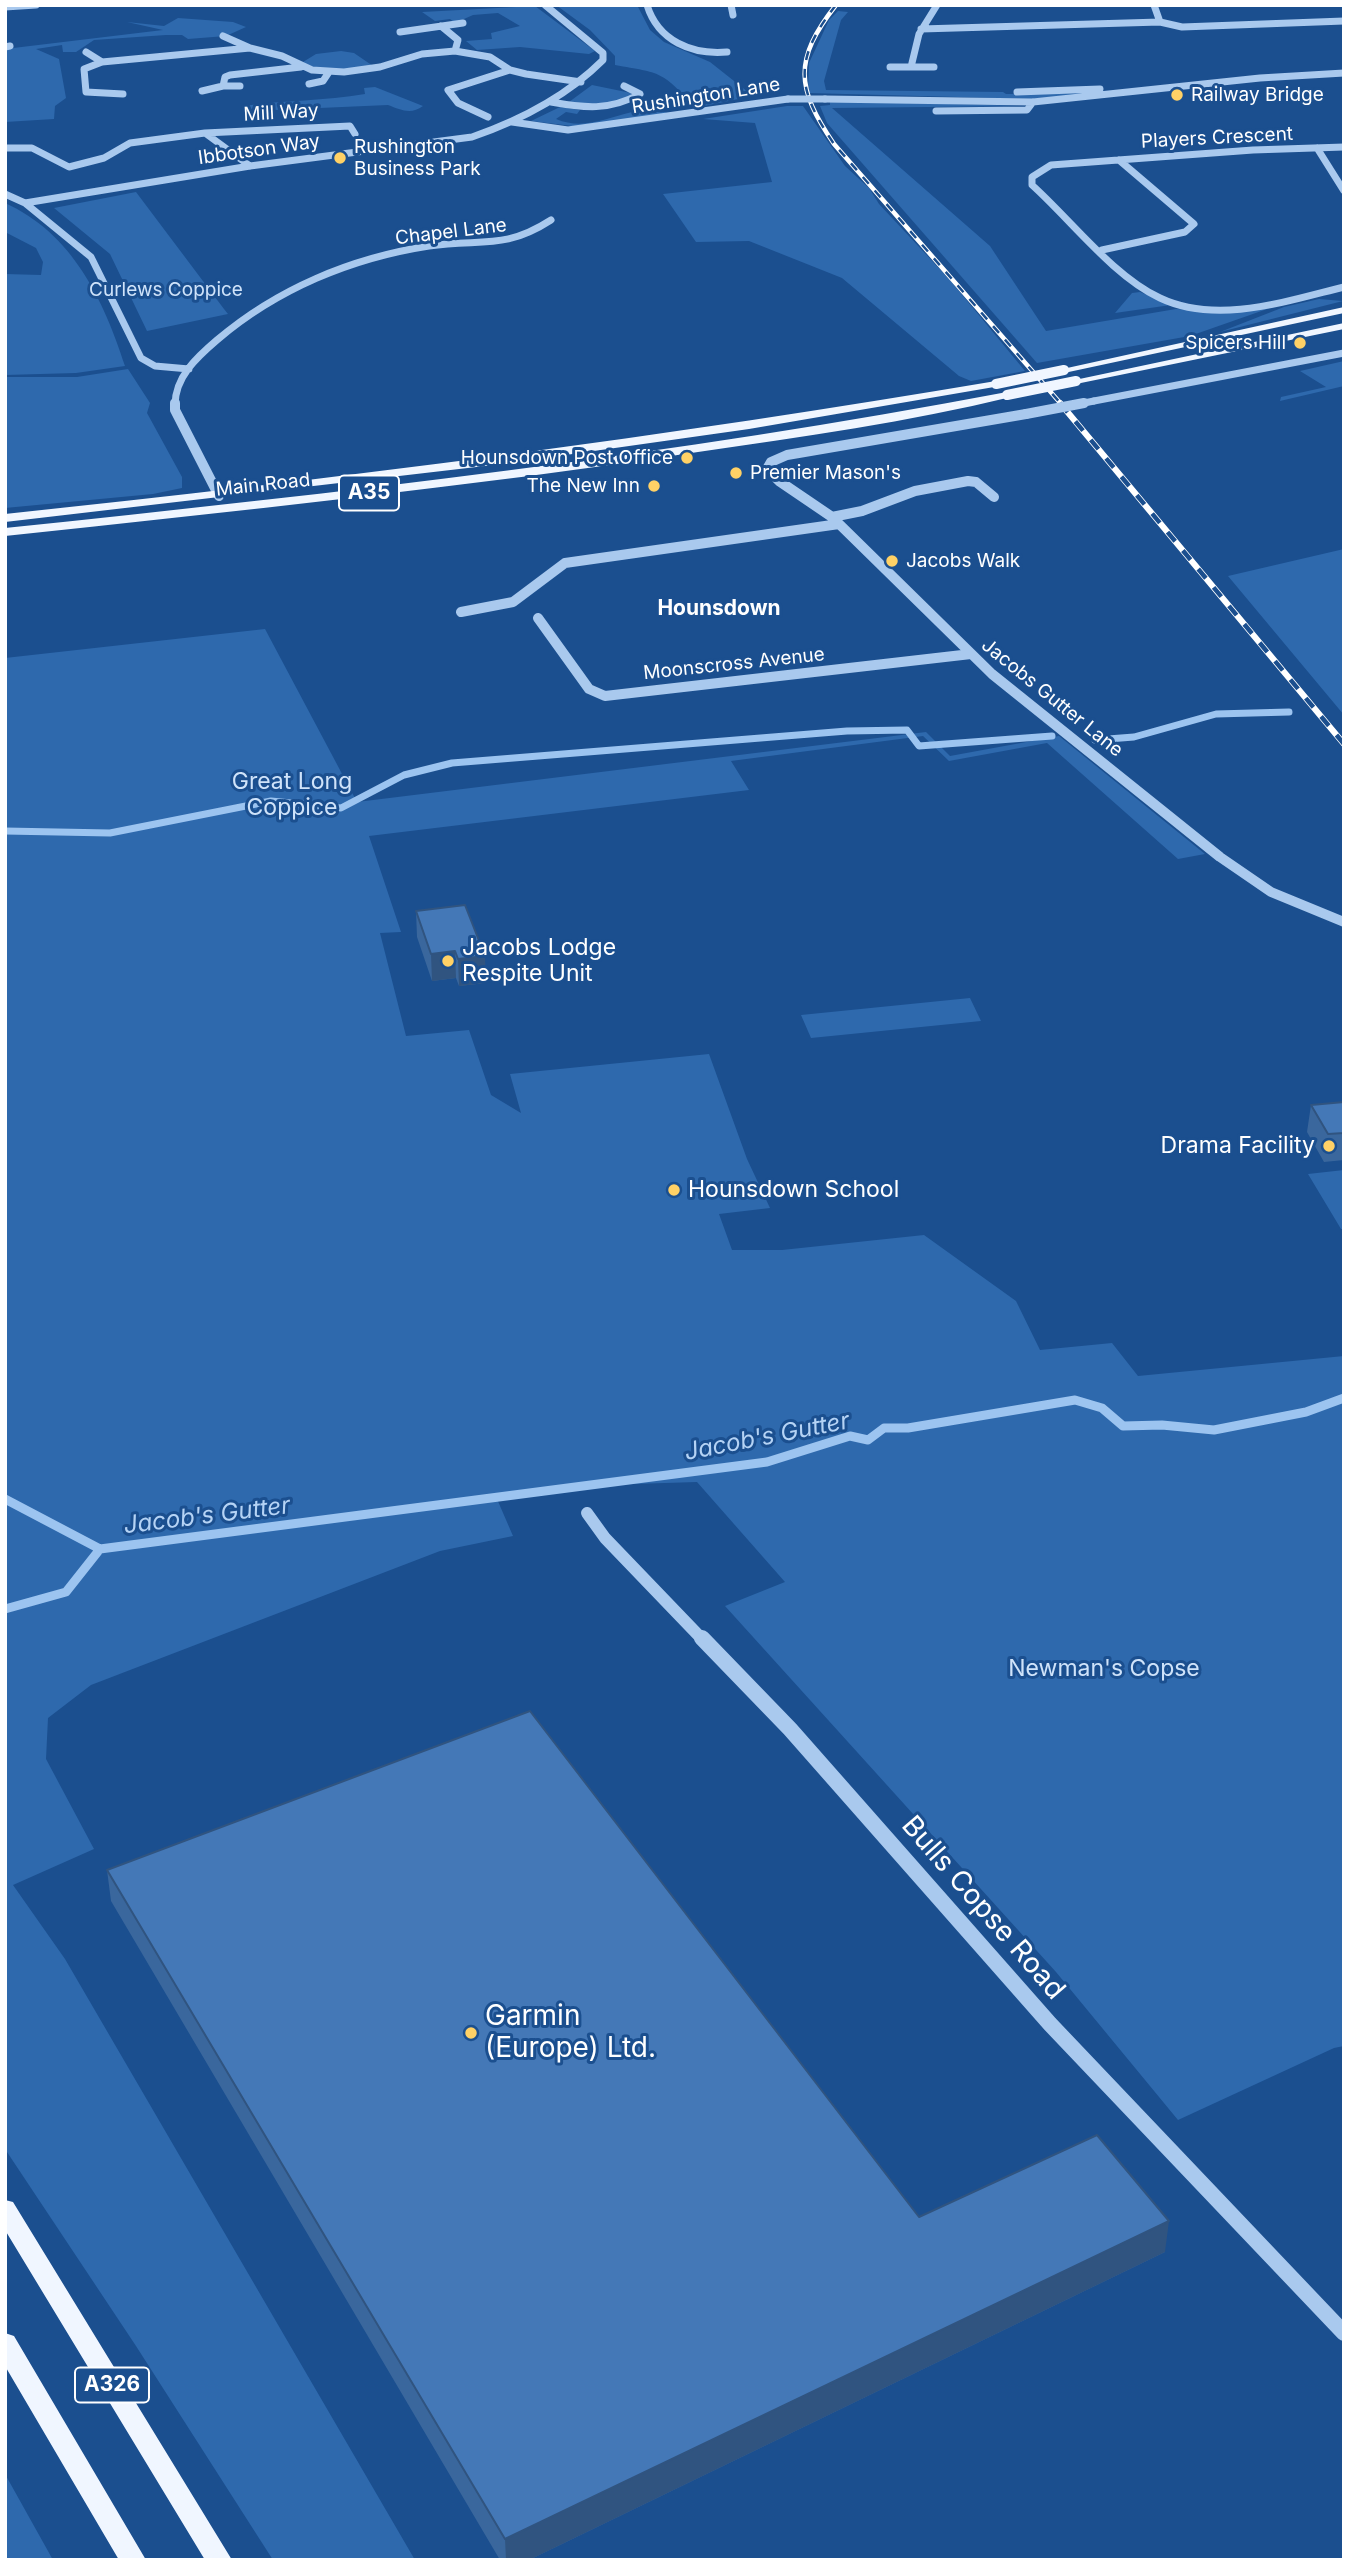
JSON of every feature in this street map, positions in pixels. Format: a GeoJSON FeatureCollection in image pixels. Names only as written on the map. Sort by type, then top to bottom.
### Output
{"type":"FeatureCollection","features":[{"type":"Feature","properties":{"kind":"main road","name":"Main Road"},"geometry":{"type":"LineString","coordinates":[[5,518],[473,466],[719,432],[996,384],[1344,310]]}},
{"type":"Feature","properties":{"kind":"main road","name":"Main Road"},"geometry":{"type":"LineString","coordinates":[[5,532],[462,482],[732,444],[1007,395],[1344,326]]}},
{"type":"Feature","properties":{"kind":"main road","name":"A326"},"geometry":{"type":"LineString","coordinates":[[5,2209],[219,2560]]}},
{"type":"Feature","properties":{"kind":"main road","name":"A326"},"geometry":{"type":"LineString","coordinates":[[5,2343],[133,2560]]}},
{"type":"Feature","properties":{"kind":"street"},"geometry":{"type":"LineString","coordinates":[[5,7],[36,5]]}},
{"type":"Feature","properties":{"kind":"street","name":"Ibbotson Way"},"geometry":{"type":"LineString","coordinates":[[24,203],[250,166],[446,142],[512,122],[551,102],[600,66],[603,53],[545,5]]}},
{"type":"Feature","properties":{"kind":"street"},"geometry":{"type":"LineString","coordinates":[[647,5],[649,17],[671,40],[712,53],[727,52]]}},
{"type":"Feature","properties":{"kind":"street"},"geometry":{"type":"LineString","coordinates":[[731,5],[733,15]]}},
{"type":"Feature","properties":{"kind":"street"},"geometry":{"type":"LineString","coordinates":[[911,67],[914,44],[937,5]]}},
{"type":"Feature","properties":{"kind":"street"},"geometry":{"type":"LineString","coordinates":[[1154,5],[1163,25]]}},
{"type":"Feature","properties":{"kind":"street"},"geometry":{"type":"LineString","coordinates":[[921,29],[1068,22],[1163,25],[1344,21]]}},
{"type":"Feature","properties":{"kind":"street"},"geometry":{"type":"LineString","coordinates":[[400,32],[463,23]]}},
{"type":"Feature","properties":{"kind":"street"},"geometry":{"type":"LineString","coordinates":[[442,26],[456,37],[455,51]]}},
{"type":"Feature","properties":{"kind":"street"},"geometry":{"type":"LineString","coordinates":[[223,36],[250,48],[282,56],[301,66],[329,72],[360,71],[412,56],[455,51],[490,57],[510,70],[581,82]]}},
{"type":"Feature","properties":{"kind":"street"},"geometry":{"type":"LineString","coordinates":[[123,94],[93,94],[85,90],[84,69],[102,62],[250,48]]}},
{"type":"Feature","properties":{"kind":"street"},"geometry":{"type":"LineString","coordinates":[[86,52],[102,62]]}},
{"type":"Feature","properties":{"kind":"street"},"geometry":{"type":"LineString","coordinates":[[223,86],[225,77],[230,75],[301,66]]}},
{"type":"Feature","properties":{"kind":"street"},"geometry":{"type":"LineString","coordinates":[[890,67],[934,67]]}},
{"type":"Feature","properties":{"kind":"street"},"geometry":{"type":"LineString","coordinates":[[488,117],[458,103],[448,90],[510,70]]}},
{"type":"Feature","properties":{"kind":"street"},"geometry":{"type":"LineString","coordinates":[[309,84],[323,81],[329,72]]}},
{"type":"Feature","properties":{"kind":"street","name":"Rushington Lane"},"geometry":{"type":"LineString","coordinates":[[512,122],[568,130],[611,127],[788,99],[1032,102],[1260,78],[1344,73]]}},
{"type":"Feature","properties":{"kind":"street"},"geometry":{"type":"LineString","coordinates":[[202,91],[223,86],[240,86]]}},
{"type":"Feature","properties":{"kind":"street"},"geometry":{"type":"LineString","coordinates":[[551,102],[603,110],[626,103],[640,93],[624,86]]}},
{"type":"Feature","properties":{"kind":"street","name":"Rushington Lane"},"geometry":{"type":"LineString","coordinates":[[1017,92],[1097,88],[1117,94]]}},
{"type":"Feature","properties":{"kind":"street","name":"Rushington Lane"},"geometry":{"type":"LineString","coordinates":[[936,111],[1027,110],[1032,102]]}},
{"type":"Feature","properties":{"kind":"street","name":"Mill Way"},"geometry":{"type":"LineString","coordinates":[[69,167],[104,158],[130,142],[205,133],[350,127],[355,134]]}},
{"type":"Feature","properties":{"kind":"street","name":"Mill Way"},"geometry":{"type":"LineString","coordinates":[[205,133],[215,144],[238,155],[250,166]]}},
{"type":"Feature","properties":{"kind":"street","name":"Players Crescent"},"geometry":{"type":"LineString","coordinates":[[1344,147],[1051,165],[1032,177],[1032,185],[1141,287],[1161,299],[1199,308],[1254,307],[1344,287]]}},
{"type":"Feature","properties":{"kind":"street"},"geometry":{"type":"LineString","coordinates":[[5,148],[33,148],[81,174]]}},
{"type":"Feature","properties":{"kind":"street","name":"Players Crescent"},"geometry":{"type":"LineString","coordinates":[[1317,148],[1344,191]]}},
{"type":"Feature","properties":{"kind":"street","name":"Players Crescent"},"geometry":{"type":"LineString","coordinates":[[1102,250],[1185,232],[1194,224],[1119,160]]}},
{"type":"Feature","properties":{"kind":"street"},"geometry":{"type":"LineString","coordinates":[[5,194],[24,203],[91,257],[141,358],[155,366],[188,369]]}},
{"type":"Feature","properties":{"kind":"street","name":"Chapel Lane"},"geometry":{"type":"LineString","coordinates":[[219,496],[175,410],[177,390],[188,369],[217,340],[271,300],[327,274],[428,246],[515,240],[551,220]]}},
{"type":"Feature","properties":{"kind":"street"},"geometry":{"type":"LineString","coordinates":[[1026,414],[1344,353]]}},
{"type":"Feature","properties":{"kind":"street","name":"Jacobs Gutter Lane"},"geometry":{"type":"LineString","coordinates":[[1026,414],[858,445],[787,455],[768,465],[770,474],[836,520],[971,654],[1241,873],[1289,901],[1344,922]]}},
{"type":"Feature","properties":{"kind":"street"},"geometry":{"type":"LineString","coordinates":[[461,612],[514,602],[530,592],[546,572],[565,563],[836,520],[915,491],[968,481],[976,482],[994,497]]}},
{"type":"Feature","properties":{"kind":"street","name":"Moonscross Avenue"},"geometry":{"type":"LineString","coordinates":[[538,618],[589,689],[605,696],[971,654]]}},
{"type":"Feature","properties":{"kind":"street","name":"Bulls Copse Road"},"geometry":{"type":"LineString","coordinates":[[587,1513],[605,1538],[790,1729],[1050,2024],[1344,2333]]}},
{"type":"Feature","properties":{"kind":"green space"},"geometry":{"type":"Polygon","coordinates":[[[556,5],[637,5],[650,30],[664,42],[710,62],[753,96],[694,108],[668,80],[652,72],[615,65],[615,56],[590,30],[556,5]]]}},
{"type":"Feature","properties":{"kind":"green space"},"geometry":{"type":"Polygon","coordinates":[[[535,6],[595,51],[589,54],[520,47],[477,50],[466,41],[492,39],[491,33],[520,26],[498,13],[473,15],[455,23],[450,19],[435,21],[422,12],[535,6]]]}},
{"type":"Feature","properties":{"kind":"green space"},"geometry":{"type":"Polygon","coordinates":[[[838,11],[848,12],[841,20],[824,81],[826,90],[1104,93],[1033,99],[808,93],[809,63],[829,20],[838,11]]]}},
{"type":"Feature","properties":{"kind":"green space"},"geometry":{"type":"Polygon","coordinates":[[[178,18],[233,22],[246,27],[226,36],[188,39],[182,35],[166,35],[94,40],[76,52],[63,52],[62,45],[36,49],[59,59],[66,98],[55,106],[54,119],[5,122],[5,49],[163,30],[127,22],[164,26],[178,18]]]}},
{"type":"Feature","properties":{"kind":"green space"},"geometry":{"type":"Polygon","coordinates":[[[341,51],[354,53],[373,66],[327,70],[303,62],[316,54],[341,51]]]}},
{"type":"Feature","properties":{"kind":"green space"},"geometry":{"type":"Polygon","coordinates":[[[592,85],[631,93],[631,96],[600,106],[569,102],[592,85]]]}},
{"type":"Feature","properties":{"kind":"green space"},"geometry":{"type":"Polygon","coordinates":[[[375,87],[423,106],[410,111],[388,105],[251,111],[242,109],[244,106],[259,104],[365,94],[364,88],[375,87]]]}},
{"type":"Feature","properties":{"kind":"green space"},"geometry":{"type":"Polygon","coordinates":[[[830,101],[1023,106],[832,108],[990,246],[1046,331],[1176,309],[1235,312],[1270,308],[1190,336],[1037,363],[827,123],[820,106],[830,105],[830,101]]]}},
{"type":"Feature","properties":{"kind":"green space"},"geometry":{"type":"Polygon","coordinates":[[[803,106],[845,166],[869,188],[879,204],[950,280],[1025,371],[971,381],[959,376],[842,278],[749,241],[696,242],[663,194],[772,182],[755,123],[703,119],[803,106]]]}},
{"type":"Feature","properties":{"kind":"green space"},"geometry":{"type":"Polygon","coordinates":[[[560,107],[580,110],[577,114],[566,112],[556,119],[571,123],[599,121],[640,111],[667,113],[580,127],[531,121],[560,107]]]}},
{"type":"Feature","properties":{"kind":"green space","name":"Curlews Coppice"},"geometry":{"type":"Polygon","coordinates":[[[136,192],[228,314],[147,331],[110,254],[54,208],[136,192]]]}},
{"type":"Feature","properties":{"kind":"green space"},"geometry":{"type":"Polygon","coordinates":[[[5,203],[29,216],[67,250],[82,271],[107,317],[125,366],[76,373],[5,375],[5,274],[41,275],[43,262],[36,248],[5,232],[5,203]]]}},
{"type":"Feature","properties":{"kind":"green space"},"geometry":{"type":"Polygon","coordinates":[[[1140,292],[1171,305],[1115,313],[1132,293],[1140,292]]]}},
{"type":"Feature","properties":{"kind":"green space"},"geometry":{"type":"Polygon","coordinates":[[[1319,299],[1343,301],[1220,332],[1284,307],[1319,299]]]}},
{"type":"Feature","properties":{"kind":"green space"},"geometry":{"type":"Polygon","coordinates":[[[1344,361],[1344,386],[1280,401],[1281,397],[1326,387],[1300,371],[1344,361]]]}},
{"type":"Feature","properties":{"kind":"green space"},"geometry":{"type":"Polygon","coordinates":[[[128,369],[150,403],[147,413],[182,477],[182,488],[153,494],[5,508],[5,377],[77,377],[128,369]]]}},
{"type":"Feature","properties":{"kind":"green space"},"geometry":{"type":"Polygon","coordinates":[[[1344,549],[1344,715],[1228,576],[1344,549]]]}},
{"type":"Feature","properties":{"kind":"green space"},"geometry":{"type":"Polygon","coordinates":[[[265,629],[357,802],[926,732],[950,756],[1059,736],[1205,854],[1178,859],[1047,743],[949,761],[923,736],[731,761],[749,790],[369,836],[401,932],[380,933],[406,1036],[469,1030],[491,1095],[521,1113],[510,1074],[709,1054],[747,1159],[770,1208],[719,1214],[732,1250],[782,1250],[924,1235],[1016,1301],[1040,1350],[1112,1343],[1138,1376],[1344,1356],[1344,2046],[1334,2048],[1178,2120],[1056,1972],[725,1606],[785,1582],[697,1482],[601,1485],[497,1499],[513,1536],[440,1551],[91,1685],[48,1718],[46,1759],[94,1849],[13,1885],[65,1959],[415,2560],[273,2560],[136,2346],[5,2149],[5,658],[265,629]]]}},
{"type":"Feature","properties":{"kind":"green space"},"geometry":{"type":"Polygon","coordinates":[[[970,998],[981,1021],[811,1038],[801,1015],[970,998]]]}},
{"type":"Feature","properties":{"kind":"green space"},"geometry":{"type":"Polygon","coordinates":[[[1344,1170],[1344,1229],[1341,1229],[1308,1174],[1344,1170]]]}},
{"type":"Feature","properties":{"kind":"green space"},"geometry":{"type":"Polygon","coordinates":[[[5,2474],[53,2560],[5,2560],[5,2474]]]}},
{"type":"Feature","properties":{"kind":"building"},"geometry":{"type":"Polygon","coordinates":[[[465,905],[485,956],[458,959],[455,951],[431,954],[416,911],[465,905]]]}},
{"type":"Feature","properties":{"kind":"building"},"geometry":{"type":"Polygon","coordinates":[[[1344,1102],[1344,1133],[1328,1134],[1311,1105],[1344,1102]]]}},
{"type":"Feature","properties":{"kind":"building","name":"Garmin (Europe) Ltd."},"geometry":{"type":"Polygon","coordinates":[[[530,1711],[919,2217],[1097,2135],[1169,2221],[505,2539],[107,1870],[530,1711]]]}},
{"type":"Feature","properties":{"kind":"waterway"},"geometry":{"type":"LineString","coordinates":[[1095,740],[1134,737],[1216,714],[1289,712]]}},
{"type":"Feature","properties":{"kind":"waterway"},"geometry":{"type":"LineString","coordinates":[[5,831],[110,833],[271,801],[341,808],[404,775],[452,763],[847,731],[907,730],[919,746],[1052,736]]}},
{"type":"Feature","properties":{"kind":"waterway","name":"Jacob's Gutter"},"geometry":{"type":"LineString","coordinates":[[100,1549],[767,1462],[850,1436],[868,1440],[884,1428],[908,1428],[1075,1400],[1102,1408],[1123,1426],[1162,1425],[1214,1430],[1306,1412],[1344,1398]]}},
{"type":"Feature","properties":{"kind":"waterway","name":"Jacob's Gutter"},"geometry":{"type":"LineString","coordinates":[[5,1499],[100,1549]]}},
{"type":"Feature","properties":{"kind":"waterway","name":"Jacob's Gutter"},"geometry":{"type":"LineString","coordinates":[[5,1609],[66,1592],[100,1549]]}},
{"type":"Feature","properties":{"kind":"railway"},"geometry":{"type":"LineString","coordinates":[[836,5],[822,24],[806,58],[807,90],[821,124],[834,144],[1062,405]]}},
{"type":"Feature","properties":{"kind":"railway"},"geometry":{"type":"LineString","coordinates":[[1060,403],[1344,744]]}},
{"type":"Feature","properties":{"kind":"place","name":"Railway Bridge"},"geometry":{"type":"Point","coordinates":[1177,95]}},
{"type":"Feature","properties":{"kind":"place","name":"Rushington Business Park"},"geometry":{"type":"Point","coordinates":[340,158]}},
{"type":"Feature","properties":{"kind":"place","name":"Spicers Hill"},"geometry":{"type":"Point","coordinates":[1300,343]}},
{"type":"Feature","properties":{"kind":"place","name":"Hounsdown Post Office"},"geometry":{"type":"Point","coordinates":[687,458]}},
{"type":"Feature","properties":{"kind":"place","name":"Premier Mason's"},"geometry":{"type":"Point","coordinates":[736,473]}},
{"type":"Feature","properties":{"kind":"place","name":"The New Inn"},"geometry":{"type":"Point","coordinates":[654,486]}},
{"type":"Feature","properties":{"kind":"place","name":"Jacobs Walk"},"geometry":{"type":"Point","coordinates":[892,561]}},
{"type":"Feature","properties":{"kind":"place","name":"Jacobs Lodge Respite Unit"},"geometry":{"type":"Point","coordinates":[448,961]}},
{"type":"Feature","properties":{"kind":"place","name":"Drama Facility"},"geometry":{"type":"Point","coordinates":[1329,1146]}},
{"type":"Feature","properties":{"kind":"place","name":"Hounsdown School"},"geometry":{"type":"Point","coordinates":[674,1190]}},
{"type":"Feature","properties":{"kind":"place","name":"Garmin (Europe) Ltd."},"geometry":{"type":"Point","coordinates":[471,2033]}},
{"type":"Feature","properties":{"kind":"district","name":"Hounsdown"},"geometry":{"type":"Point","coordinates":[719,609]}},
{"type":"Feature","properties":{"kind":"park label","name":"Great Long Coppice"},"geometry":{"type":"Point","coordinates":[292,795]}},
{"type":"Feature","properties":{"kind":"park label","name":"Newman's Copse"},"geometry":{"type":"Point","coordinates":[1104,1669]}}]}
